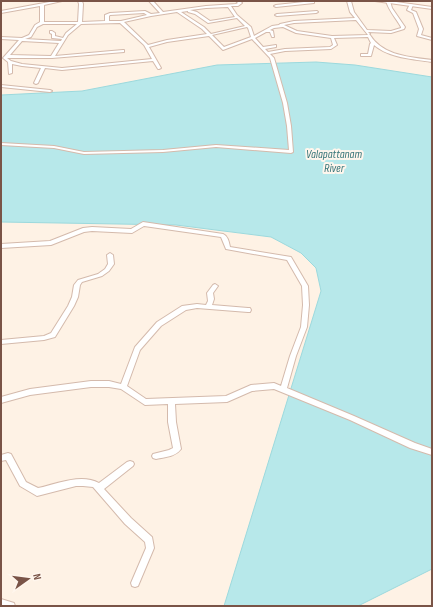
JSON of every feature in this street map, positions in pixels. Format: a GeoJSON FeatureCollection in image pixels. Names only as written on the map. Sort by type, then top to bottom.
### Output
{"type":"FeatureCollection","features":[{"type":"Feature","properties":{"kind":"main road"},"geometry":{"type":"LineString","coordinates":[[377,1],[432,8]]}},
{"type":"Feature","properties":{"kind":"street"},"geometry":{"type":"LineString","coordinates":[[1,12],[60,1]]}},
{"type":"Feature","properties":{"kind":"street"},"geometry":{"type":"LineString","coordinates":[[52,57],[65,38],[80,23],[80,1]]}},
{"type":"Feature","properties":{"kind":"street"},"geometry":{"type":"LineString","coordinates":[[151,1],[159,8],[162,14]]}},
{"type":"Feature","properties":{"kind":"street"},"geometry":{"type":"LineString","coordinates":[[3,58],[21,40],[29,37],[36,26],[41,23],[121,22],[150,15],[240,4],[238,1]]}},
{"type":"Feature","properties":{"kind":"street"},"geometry":{"type":"LineString","coordinates":[[349,1],[352,12],[366,31],[372,44],[370,55],[362,55]]}},
{"type":"Feature","properties":{"kind":"street"},"geometry":{"type":"LineString","coordinates":[[366,31],[391,32],[402,29],[401,23],[389,8],[388,2]]}},
{"type":"Feature","properties":{"kind":"street"},"geometry":{"type":"LineString","coordinates":[[313,3],[318,22]]}},
{"type":"Feature","properties":{"kind":"street"},"geometry":{"type":"LineString","coordinates":[[276,6],[313,3]]}},
{"type":"Feature","properties":{"kind":"street"},"geometry":{"type":"LineString","coordinates":[[284,9],[313,3]]}},
{"type":"Feature","properties":{"kind":"street"},"geometry":{"type":"LineString","coordinates":[[41,23],[42,4]]}},
{"type":"Feature","properties":{"kind":"street"},"geometry":{"type":"LineString","coordinates":[[411,5],[409,10],[414,12],[420,29],[419,36],[432,39]]}},
{"type":"Feature","properties":{"kind":"street"},"geometry":{"type":"LineString","coordinates":[[1,144],[54,148],[84,153],[163,151],[216,146],[291,152],[285,103],[272,58],[253,38],[248,26],[229,6]]}},
{"type":"Feature","properties":{"kind":"street"},"geometry":{"type":"LineString","coordinates":[[188,10],[196,12],[209,22],[238,17]]}},
{"type":"Feature","properties":{"kind":"street"},"geometry":{"type":"LineString","coordinates":[[107,22],[107,15],[145,12],[150,15]]}},
{"type":"Feature","properties":{"kind":"street"},"geometry":{"type":"LineString","coordinates":[[179,12],[203,28],[223,49],[287,23],[357,19]]}},
{"type":"Feature","properties":{"kind":"street"},"geometry":{"type":"LineString","coordinates":[[277,15],[316,12]]}},
{"type":"Feature","properties":{"kind":"street"},"geometry":{"type":"LineString","coordinates":[[121,22],[146,46],[159,68]]}},
{"type":"Feature","properties":{"kind":"street"},"geometry":{"type":"LineString","coordinates":[[146,46],[172,40],[210,35],[248,26]]}},
{"type":"Feature","properties":{"kind":"street"},"geometry":{"type":"LineString","coordinates":[[277,26],[285,26],[296,32],[332,37],[369,36]]}},
{"type":"Feature","properties":{"kind":"street"},"geometry":{"type":"LineString","coordinates":[[267,30],[271,32],[273,36]]}},
{"type":"Feature","properties":{"kind":"street"},"geometry":{"type":"LineString","coordinates":[[51,32],[54,34],[53,36],[55,38],[65,38]]}},
{"type":"Feature","properties":{"kind":"street"},"geometry":{"type":"LineString","coordinates":[[268,53],[285,50],[331,48],[335,45],[332,37]]}},
{"type":"Feature","properties":{"kind":"street"},"geometry":{"type":"LineString","coordinates":[[1,38],[62,42]]}},
{"type":"Feature","properties":{"kind":"street"},"geometry":{"type":"LineString","coordinates":[[372,44],[386,51],[432,61]]}},
{"type":"Feature","properties":{"kind":"street"},"geometry":{"type":"LineString","coordinates":[[263,48],[275,46]]}},
{"type":"Feature","properties":{"kind":"street"},"geometry":{"type":"LineString","coordinates":[[3,58],[52,57],[122,51]]}},
{"type":"Feature","properties":{"kind":"street"},"geometry":{"type":"LineString","coordinates":[[67,55],[71,68]]}},
{"type":"Feature","properties":{"kind":"street"},"geometry":{"type":"LineString","coordinates":[[3,58],[10,62],[44,68],[71,68],[154,60]]}},
{"type":"Feature","properties":{"kind":"street"},"geometry":{"type":"LineString","coordinates":[[10,62],[10,73]]}},
{"type":"Feature","properties":{"kind":"street"},"geometry":{"type":"LineString","coordinates":[[36,83],[44,68]]}},
{"type":"Feature","properties":{"kind":"street"},"geometry":{"type":"LineString","coordinates":[[1,86],[50,91]]}},
{"type":"Feature","properties":{"kind":"street"},"geometry":{"type":"LineString","coordinates":[[1,246],[51,243],[83,230],[132,231],[142,224],[222,236],[228,248],[289,258],[305,286],[306,305],[304,327],[292,356],[283,389]]}},
{"type":"Feature","properties":{"kind":"street"},"geometry":{"type":"LineString","coordinates":[[1,342],[44,338],[53,335],[73,301],[77,285],[80,281],[107,270],[111,264],[110,255]]}},
{"type":"Feature","properties":{"kind":"street"},"geometry":{"type":"LineString","coordinates":[[207,307],[211,304],[212,298],[210,293],[215,286]]}},
{"type":"Feature","properties":{"kind":"street"},"geometry":{"type":"LineString","coordinates":[[123,387],[137,349],[159,324],[184,308],[197,306],[248,310]]}},
{"type":"Feature","properties":{"kind":"street"},"geometry":{"type":"LineString","coordinates":[[1,400],[30,392],[91,384],[109,384],[123,387],[145,402],[227,399],[251,388],[274,386],[352,418],[413,446],[432,452]]}},
{"type":"Feature","properties":{"kind":"street"},"geometry":{"type":"LineString","coordinates":[[156,456],[171,453],[177,450],[172,422],[172,401]]}},
{"type":"Feature","properties":{"kind":"street"},"geometry":{"type":"LineString","coordinates":[[1,458],[8,456],[23,484],[37,492],[83,482],[92,482],[99,488],[128,521],[149,540],[150,548],[135,583]]}},
{"type":"Feature","properties":{"kind":"street"},"geometry":{"type":"LineString","coordinates":[[99,488],[130,464]]}},
{"type":"Feature","properties":{"kind":"street"},"geometry":{"type":"LineString","coordinates":[[1,603],[11,606]]}},
{"type":"Feature","properties":{"kind":"water","name":"Valapattanam River"},"geometry":{"type":"Polygon","coordinates":[[[316,62],[355,65],[432,77],[432,569],[358,606],[224,606],[321,291],[316,268],[301,253],[271,237],[176,225],[1,222],[1,95],[82,91],[217,65],[316,62]]]}}]}
